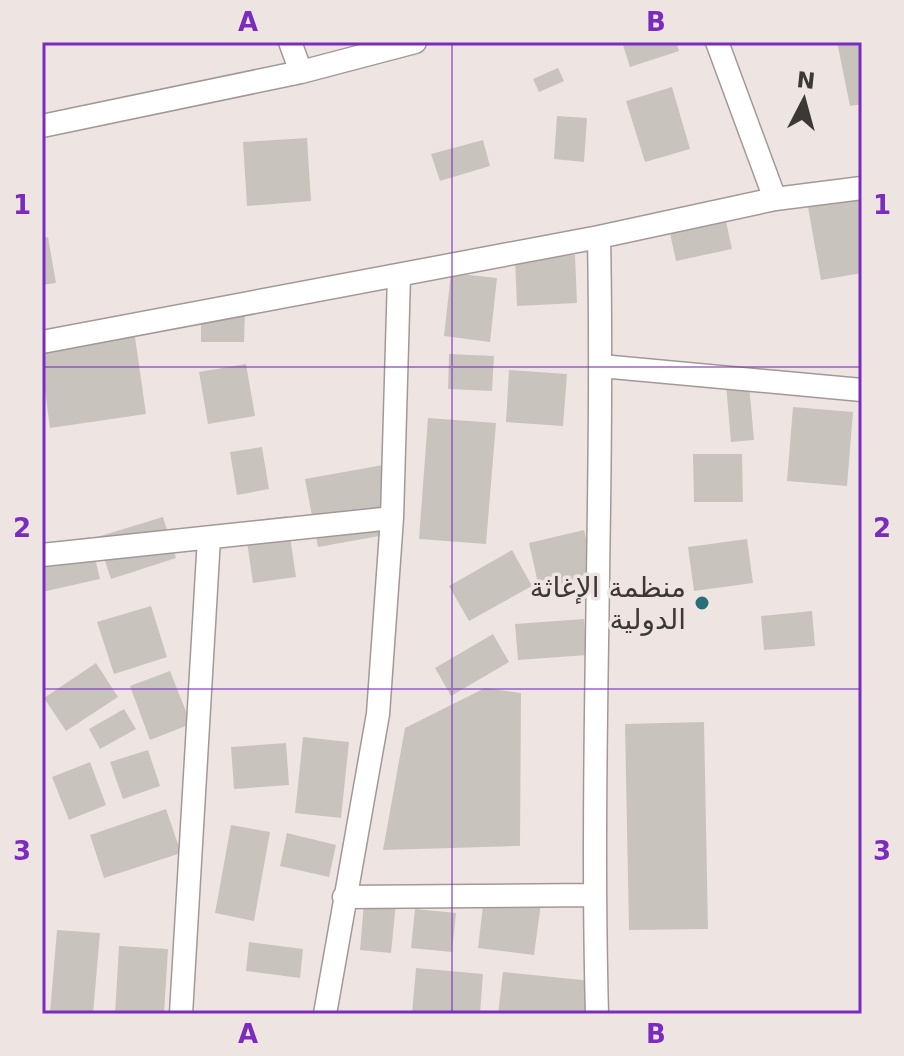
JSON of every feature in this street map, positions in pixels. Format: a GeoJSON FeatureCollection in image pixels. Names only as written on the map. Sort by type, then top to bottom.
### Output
{"type":"FeatureCollection","features":[{"type":"Feature","properties":{"kind":"street"},"geometry":{"type":"LineString","coordinates":[[290,42],[301,72]]}},
{"type":"Feature","properties":{"kind":"street"},"geometry":{"type":"LineString","coordinates":[[42,126],[301,72],[415,42]]}},
{"type":"Feature","properties":{"kind":"street"},"geometry":{"type":"LineString","coordinates":[[717,42],[775,199]]}},
{"type":"Feature","properties":{"kind":"street"},"geometry":{"type":"LineString","coordinates":[[42,342],[599,237],[775,199],[862,188]]}},
{"type":"Feature","properties":{"kind":"street"},"geometry":{"type":"LineString","coordinates":[[597,1014],[594,895],[601,366],[599,237]]}},
{"type":"Feature","properties":{"kind":"street"},"geometry":{"type":"LineString","coordinates":[[325,1014],[378,714],[392,518],[399,276]]}},
{"type":"Feature","properties":{"kind":"street"},"geometry":{"type":"LineString","coordinates":[[601,366],[862,390]]}},
{"type":"Feature","properties":{"kind":"street"},"geometry":{"type":"LineString","coordinates":[[42,555],[392,518]]}},
{"type":"Feature","properties":{"kind":"street"},"geometry":{"type":"LineString","coordinates":[[181,1014],[209,538]]}},
{"type":"Feature","properties":{"kind":"street"},"geometry":{"type":"LineString","coordinates":[[344,897],[594,895]]}},
{"type":"Feature","properties":{"kind":"building"},"geometry":{"type":"Polygon","coordinates":[[[622,42],[676,42],[679,51],[630,67],[622,42]]]}},
{"type":"Feature","properties":{"kind":"building"},"geometry":{"type":"Polygon","coordinates":[[[837,42],[862,42],[862,104],[850,106],[837,42]]]}},
{"type":"Feature","properties":{"kind":"building"},"geometry":{"type":"Polygon","coordinates":[[[558,68],[564,81],[539,92],[533,79],[558,68]]]}},
{"type":"Feature","properties":{"kind":"building"},"geometry":{"type":"Polygon","coordinates":[[[672,87],[690,149],[645,162],[626,101],[672,87]]]}},
{"type":"Feature","properties":{"kind":"building"},"geometry":{"type":"Polygon","coordinates":[[[557,116],[587,118],[584,162],[554,159],[557,116]]]}},
{"type":"Feature","properties":{"kind":"building"},"geometry":{"type":"Polygon","coordinates":[[[307,138],[311,201],[247,206],[243,142],[307,138]]]}},
{"type":"Feature","properties":{"kind":"building"},"geometry":{"type":"Polygon","coordinates":[[[483,140],[490,166],[440,181],[431,154],[483,140]]]}},
{"type":"Feature","properties":{"kind":"building"},"geometry":{"type":"Polygon","coordinates":[[[862,192],[862,273],[821,280],[807,202],[862,192]]]}},
{"type":"Feature","properties":{"kind":"building"},"geometry":{"type":"Polygon","coordinates":[[[723,207],[732,249],[676,261],[667,219],[723,207]]]}},
{"type":"Feature","properties":{"kind":"building"},"geometry":{"type":"Polygon","coordinates":[[[48,237],[56,283],[42,285],[42,238],[48,237]]]}},
{"type":"Feature","properties":{"kind":"building"},"geometry":{"type":"Polygon","coordinates":[[[575,255],[577,303],[517,306],[515,257],[575,255]]]}},
{"type":"Feature","properties":{"kind":"building"},"geometry":{"type":"Polygon","coordinates":[[[451,273],[497,278],[490,342],[444,336],[451,273]]]}},
{"type":"Feature","properties":{"kind":"building"},"geometry":{"type":"Polygon","coordinates":[[[201,309],[245,310],[244,342],[201,342],[201,309]]]}},
{"type":"Feature","properties":{"kind":"building"},"geometry":{"type":"Polygon","coordinates":[[[133,323],[146,414],[50,428],[42,368],[42,335],[133,323]]]}},
{"type":"Feature","properties":{"kind":"building"},"geometry":{"type":"Polygon","coordinates":[[[449,354],[494,356],[492,391],[448,389],[449,354]]]}},
{"type":"Feature","properties":{"kind":"building"},"geometry":{"type":"Polygon","coordinates":[[[246,364],[255,416],[208,424],[199,372],[246,364]]]}},
{"type":"Feature","properties":{"kind":"building"},"geometry":{"type":"Polygon","coordinates":[[[509,370],[567,374],[563,426],[506,422],[509,370]]]}},
{"type":"Feature","properties":{"kind":"building"},"geometry":{"type":"Polygon","coordinates":[[[749,383],[754,440],[731,442],[726,385],[749,383]]]}},
{"type":"Feature","properties":{"kind":"building"},"geometry":{"type":"Polygon","coordinates":[[[793,407],[853,412],[847,486],[787,481],[793,407]]]}},
{"type":"Feature","properties":{"kind":"building"},"geometry":{"type":"Polygon","coordinates":[[[428,418],[496,423],[486,544],[419,539],[428,418]]]}},
{"type":"Feature","properties":{"kind":"building"},"geometry":{"type":"Polygon","coordinates":[[[262,447],[269,489],[237,495],[230,452],[262,447]]]}},
{"type":"Feature","properties":{"kind":"building"},"geometry":{"type":"Polygon","coordinates":[[[693,454],[742,454],[743,502],[694,502],[693,454]]]}},
{"type":"Feature","properties":{"kind":"building"},"geometry":{"type":"Polygon","coordinates":[[[383,465],[396,533],[318,547],[305,479],[383,465]]]}},
{"type":"Feature","properties":{"kind":"building"},"geometry":{"type":"Polygon","coordinates":[[[287,516],[296,577],[253,583],[244,522],[287,516]]]}},
{"type":"Feature","properties":{"kind":"building"},"geometry":{"type":"Polygon","coordinates":[[[163,517],[176,558],[111,579],[97,537],[163,517]]]}},
{"type":"Feature","properties":{"kind":"building"},"geometry":{"type":"Polygon","coordinates":[[[584,530],[596,578],[540,592],[529,543],[584,530]]]}},
{"type":"Feature","properties":{"kind":"building"},"geometry":{"type":"Polygon","coordinates":[[[90,537],[100,579],[42,592],[42,547],[90,537]]]}},
{"type":"Feature","properties":{"kind":"building"},"geometry":{"type":"Polygon","coordinates":[[[747,539],[753,583],[694,591],[688,547],[747,539]]]}},
{"type":"Feature","properties":{"kind":"building"},"geometry":{"type":"Polygon","coordinates":[[[512,550],[532,586],[469,621],[449,586],[512,550]]]}},
{"type":"Feature","properties":{"kind":"building"},"geometry":{"type":"Polygon","coordinates":[[[151,606],[167,657],[114,674],[97,622],[151,606]]]}},
{"type":"Feature","properties":{"kind":"building"},"geometry":{"type":"Polygon","coordinates":[[[812,611],[815,646],[764,650],[761,616],[812,611]]]}},
{"type":"Feature","properties":{"kind":"building"},"geometry":{"type":"Polygon","coordinates":[[[584,619],[587,655],[518,660],[515,624],[584,619]]]}},
{"type":"Feature","properties":{"kind":"building"},"geometry":{"type":"Polygon","coordinates":[[[493,634],[509,662],[451,696],[435,668],[493,634]]]}},
{"type":"Feature","properties":{"kind":"building"},"geometry":{"type":"Polygon","coordinates":[[[96,663],[118,697],[66,731],[44,698],[96,663]]]}},
{"type":"Feature","properties":{"kind":"building"},"geometry":{"type":"Polygon","coordinates":[[[170,671],[191,724],[150,740],[130,686],[170,671]]]}},
{"type":"Feature","properties":{"kind":"building"},"geometry":{"type":"Polygon","coordinates":[[[485,688],[521,693],[520,846],[383,850],[405,728],[485,688]]]}},
{"type":"Feature","properties":{"kind":"building"},"geometry":{"type":"Polygon","coordinates":[[[124,709],[136,729],[100,749],[89,729],[124,709]]]}},
{"type":"Feature","properties":{"kind":"building"},"geometry":{"type":"Polygon","coordinates":[[[704,722],[708,929],[629,930],[625,724],[704,722]]]}},
{"type":"Feature","properties":{"kind":"building"},"geometry":{"type":"Polygon","coordinates":[[[303,737],[349,742],[341,818],[295,813],[303,737]]]}},
{"type":"Feature","properties":{"kind":"building"},"geometry":{"type":"Polygon","coordinates":[[[286,743],[289,785],[234,789],[231,747],[286,743]]]}},
{"type":"Feature","properties":{"kind":"building"},"geometry":{"type":"Polygon","coordinates":[[[148,750],[160,786],[123,799],[110,762],[148,750]]]}},
{"type":"Feature","properties":{"kind":"building"},"geometry":{"type":"Polygon","coordinates":[[[90,762],[106,805],[69,820],[52,777],[90,762]]]}},
{"type":"Feature","properties":{"kind":"building"},"geometry":{"type":"Polygon","coordinates":[[[166,809],[181,853],[104,878],[90,835],[166,809]]]}},
{"type":"Feature","properties":{"kind":"building"},"geometry":{"type":"Polygon","coordinates":[[[231,825],[270,832],[254,921],[215,913],[231,825]]]}},
{"type":"Feature","properties":{"kind":"building"},"geometry":{"type":"Polygon","coordinates":[[[287,833],[336,845],[329,877],[280,866],[287,833]]]}},
{"type":"Feature","properties":{"kind":"building"},"geometry":{"type":"Polygon","coordinates":[[[485,889],[542,896],[534,955],[478,948],[485,889]]]}},
{"type":"Feature","properties":{"kind":"building"},"geometry":{"type":"Polygon","coordinates":[[[365,891],[397,893],[391,953],[360,950],[365,891]]]}},
{"type":"Feature","properties":{"kind":"building"},"geometry":{"type":"Polygon","coordinates":[[[415,909],[456,913],[452,952],[411,948],[415,909]]]}},
{"type":"Feature","properties":{"kind":"building"},"geometry":{"type":"Polygon","coordinates":[[[57,930],[100,933],[93,1014],[50,1013],[57,930]]]}},
{"type":"Feature","properties":{"kind":"building"},"geometry":{"type":"Polygon","coordinates":[[[249,942],[303,949],[300,978],[246,971],[249,942]]]}},
{"type":"Feature","properties":{"kind":"building"},"geometry":{"type":"Polygon","coordinates":[[[119,946],[168,949],[164,1014],[115,1014],[119,946]]]}},
{"type":"Feature","properties":{"kind":"building"},"geometry":{"type":"Polygon","coordinates":[[[416,968],[483,974],[480,1014],[412,1014],[416,968]]]}},
{"type":"Feature","properties":{"kind":"building"},"geometry":{"type":"Polygon","coordinates":[[[503,972],[592,981],[588,1014],[498,1014],[503,972]]]}},
{"type":"Feature","properties":{"kind":"place","name":"منظمة الإغاثة الدولية"},"geometry":{"type":"Point","coordinates":[702,603]}}]}
